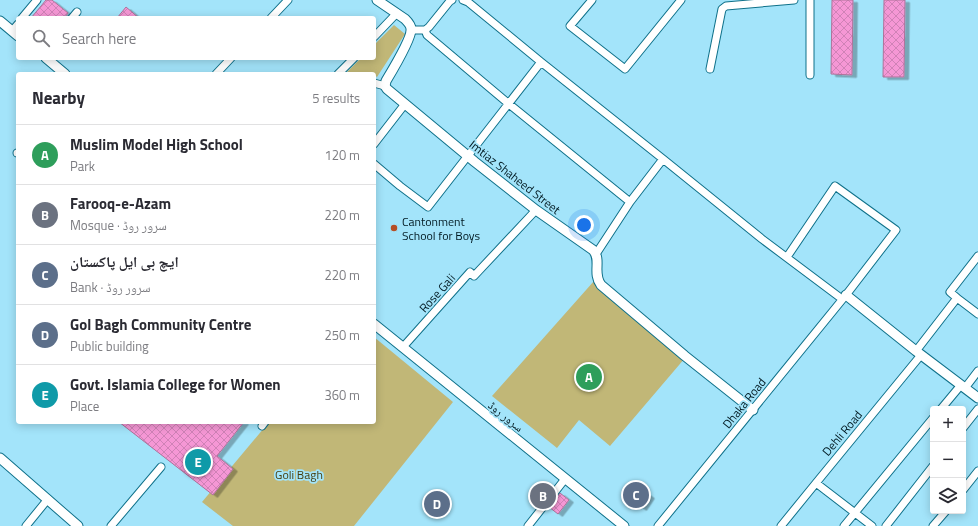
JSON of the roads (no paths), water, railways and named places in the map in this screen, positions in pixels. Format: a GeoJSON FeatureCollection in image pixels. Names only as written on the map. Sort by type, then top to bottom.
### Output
{"type":"FeatureCollection","features":[{"type":"Feature","properties":{"kind":"street"},"geometry":{"type":"LineString","coordinates":[[24,16],[37,0]]}},
{"type":"Feature","properties":{"kind":"street"},"geometry":{"type":"LineString","coordinates":[[273,16],[288,0]]}},
{"type":"Feature","properties":{"kind":"street"},"geometry":{"type":"LineString","coordinates":[[376,83],[385,86],[386,81],[410,38],[412,30],[409,22],[378,0]]}},
{"type":"Feature","properties":{"kind":"street"},"geometry":{"type":"LineString","coordinates":[[412,30],[425,30],[430,27],[452,0]]}},
{"type":"Feature","properties":{"kind":"street"},"geometry":{"type":"LineString","coordinates":[[463,0],[468,2],[762,239],[844,297],[978,398]]}},
{"type":"Feature","properties":{"kind":"street"},"geometry":{"type":"LineString","coordinates":[[592,0],[570,26],[625,69],[681,0]]}},
{"type":"Feature","properties":{"kind":"street"},"geometry":{"type":"LineString","coordinates":[[710,69],[723,7],[794,0]]}},
{"type":"Feature","properties":{"kind":"street"},"geometry":{"type":"LineString","coordinates":[[810,0],[810,75]]}},
{"type":"Feature","properties":{"kind":"street"},"geometry":{"type":"LineString","coordinates":[[376,35],[397,13]]}},
{"type":"Feature","properties":{"kind":"street"},"geometry":{"type":"LineString","coordinates":[[0,21],[16,30]]}},
{"type":"Feature","properties":{"kind":"street"},"geometry":{"type":"LineString","coordinates":[[425,30],[427,35],[509,104],[630,202]]}},
{"type":"Feature","properties":{"kind":"street"},"geometry":{"type":"LineString","coordinates":[[48,60],[64,72]]}},
{"type":"Feature","properties":{"kind":"street"},"geometry":{"type":"LineString","coordinates":[[218,72],[230,60]]}},
{"type":"Feature","properties":{"kind":"street"},"geometry":{"type":"LineString","coordinates":[[340,72],[352,60]]}},
{"type":"Feature","properties":{"kind":"street"},"geometry":{"type":"LineString","coordinates":[[376,166],[428,207],[541,62]]}},
{"type":"Feature","properties":{"kind":"street","name":"Imtiaz Shaheed Street"},"geometry":{"type":"LineString","coordinates":[[385,86],[390,92],[468,156],[536,210],[593,250],[596,254]]}},
{"type":"Feature","properties":{"kind":"street"},"geometry":{"type":"LineString","coordinates":[[376,141],[405,104]]}},
{"type":"Feature","properties":{"kind":"street"},"geometry":{"type":"LineString","coordinates":[[663,159],[630,202],[596,254],[598,280],[685,356],[752,410]]}},
{"type":"Feature","properties":{"kind":"street","name":"Dhaka Road"},"geometry":{"type":"LineString","coordinates":[[658,526],[844,297],[896,230],[835,186],[786,257]]}},
{"type":"Feature","properties":{"kind":"street","name":"Rose Gali"},"geometry":{"type":"LineString","coordinates":[[403,347],[470,272],[474,276],[536,210]]}},
{"type":"Feature","properties":{"kind":"street"},"geometry":{"type":"LineString","coordinates":[[978,256],[950,292],[978,314]]}},
{"type":"Feature","properties":{"kind":"street","name":"Dehli Road"},"geometry":{"type":"LineString","coordinates":[[781,526],[919,353],[957,298]]}},
{"type":"Feature","properties":{"kind":"street","name":"سرور روڈ"},"geometry":{"type":"LineString","coordinates":[[376,326],[624,526]]}},
{"type":"Feature","properties":{"kind":"street"},"geometry":{"type":"LineString","coordinates":[[944,406],[978,371]]}},
{"type":"Feature","properties":{"kind":"street"},"geometry":{"type":"LineString","coordinates":[[966,424],[978,409]]}},
{"type":"Feature","properties":{"kind":"street"},"geometry":{"type":"LineString","coordinates":[[844,526],[930,422]]}},
{"type":"Feature","properties":{"kind":"street"},"geometry":{"type":"LineString","coordinates":[[0,458],[78,526]]}},
{"type":"Feature","properties":{"kind":"street"},"geometry":{"type":"LineString","coordinates":[[111,526],[161,467]]}},
{"type":"Feature","properties":{"kind":"street"},"geometry":{"type":"LineString","coordinates":[[886,526],[930,470]]}},
{"type":"Feature","properties":{"kind":"street"},"geometry":{"type":"LineString","coordinates":[[966,486],[978,471]]}},
{"type":"Feature","properties":{"kind":"street"},"geometry":{"type":"LineString","coordinates":[[528,526],[566,479]]}},
{"type":"Feature","properties":{"kind":"street"},"geometry":{"type":"LineString","coordinates":[[816,483],[872,526]]}},
{"type":"Feature","properties":{"kind":"street"},"geometry":{"type":"LineString","coordinates":[[26,526],[48,499]]}},
{"type":"Feature","properties":{"kind":"street"},"geometry":{"type":"LineString","coordinates":[[934,526],[944,514]]}},
{"type":"Feature","properties":{"kind":"place","name":"Cantonment School for Boys"},"geometry":{"type":"Point","coordinates":[394,228]}},
{"type":"Feature","properties":{"kind":"place","name":"Muslim Model High School"},"geometry":{"type":"Point","coordinates":[589,377]}},
{"type":"Feature","properties":{"kind":"place","name":"Govt. Islamia College for Women"},"geometry":{"type":"Point","coordinates":[198,462]}},
{"type":"Feature","properties":{"kind":"place","name":"ایچ بی ایل پاکستان"},"geometry":{"type":"Point","coordinates":[636,495]}},
{"type":"Feature","properties":{"kind":"place","name":"Farooq-e-Azam"},"geometry":{"type":"Point","coordinates":[543,496]}},
{"type":"Feature","properties":{"kind":"place","name":"Gol Bagh Community Centre"},"geometry":{"type":"Point","coordinates":[437,504]}},
{"type":"Feature","properties":{"kind":"park label","name":"Goli Bagh"},"geometry":{"type":"Point","coordinates":[299,474]}}]}
